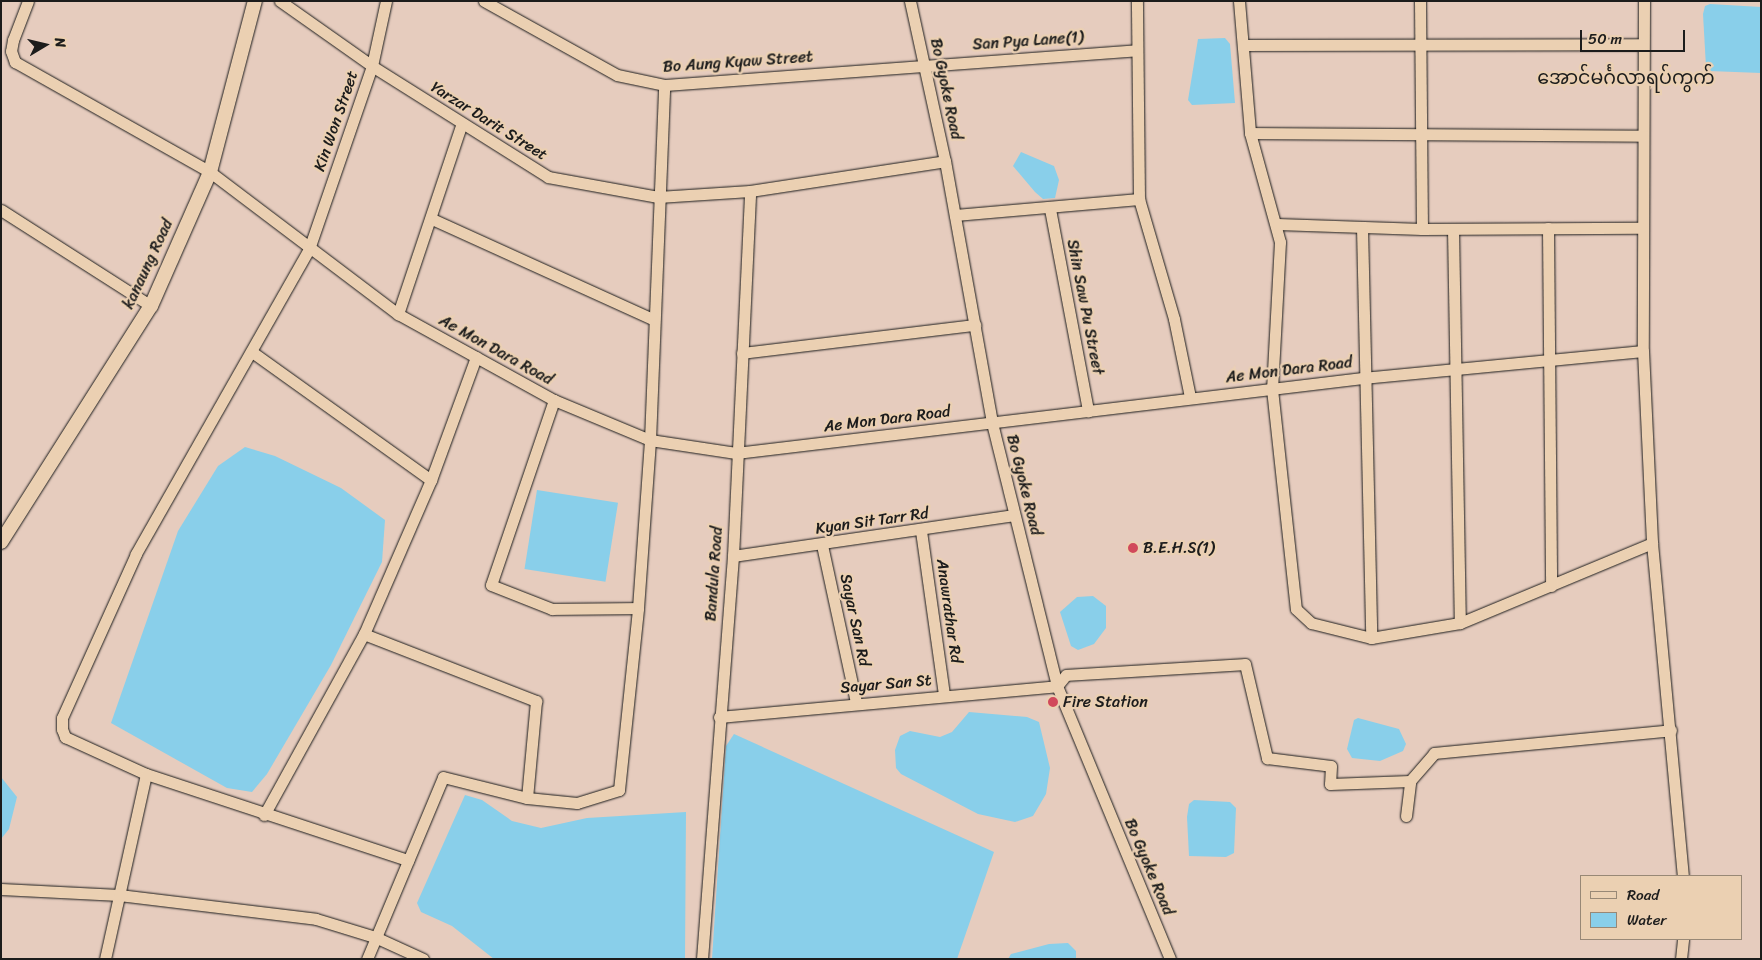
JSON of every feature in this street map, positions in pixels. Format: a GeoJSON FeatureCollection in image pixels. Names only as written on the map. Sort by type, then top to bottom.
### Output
{"type":"FeatureCollection","features":[{"type":"Feature","properties":{"kind":"street","name":"Ae Mon Dara Road"},"geometry":{"type":"LineString","coordinates":[[28,1],[13,40],[15,62],[210,172],[309,249],[398,314],[554,400],[650,440],[736,453],[992,423],[1190,397],[1550,358],[1643,351]]}},
{"type":"Feature","properties":{"kind":"street","name":"kanaung Road"},"geometry":{"type":"LineString","coordinates":[[1,542],[151,306],[210,172],[255,1]]}},
{"type":"Feature","properties":{"kind":"street","name":"Yarzar Darit Street"},"geometry":{"type":"LineString","coordinates":[[280,1],[372,66],[548,177],[658,198],[750,191],[945,161]]}},
{"type":"Feature","properties":{"kind":"street","name":"Kin Won Street"},"geometry":{"type":"LineString","coordinates":[[146,774],[65,736],[62,718],[136,554],[309,249],[372,66],[386,1]]}},
{"type":"Feature","properties":{"kind":"street","name":"Bo Gyoke Road"},"geometry":{"type":"LineString","coordinates":[[910,1],[945,161],[992,423],[1057,686],[1170,959]]}},
{"type":"Feature","properties":{"kind":"street"},"geometry":{"type":"LineString","coordinates":[[1137,1],[1135,50],[1139,198],[1174,319],[1190,397]]}},
{"type":"Feature","properties":{"kind":"street"},"geometry":{"type":"LineString","coordinates":[[1238,1],[1250,133],[1277,224],[1280,242],[1272,389],[1296,609],[1312,623],[1371,638],[1460,623],[1652,543]]}},
{"type":"Feature","properties":{"kind":"street"},"geometry":{"type":"LineString","coordinates":[[1420,1],[1422,229]]}},
{"type":"Feature","properties":{"kind":"street"},"geometry":{"type":"LineString","coordinates":[[1644,1],[1641,228],[1643,351],[1652,543],[1671,730],[1683,875]]}},
{"type":"Feature","properties":{"kind":"street","name":"Bo Aung Kyaw Street"},"geometry":{"type":"LineString","coordinates":[[488,2],[617,75],[664,85],[924,64]]}},
{"type":"Feature","properties":{"kind":"street"},"geometry":{"type":"LineString","coordinates":[[1243,45],[1420,43],[1643,44]]}},
{"type":"Feature","properties":{"kind":"street","name":"San Pya Lane(1)"},"geometry":{"type":"LineString","coordinates":[[924,64],[1135,50]]}},
{"type":"Feature","properties":{"kind":"street"},"geometry":{"type":"LineString","coordinates":[[366,959],[443,777],[527,798],[577,803],[619,790],[638,608],[650,440],[652,318],[664,85]]}},
{"type":"Feature","properties":{"kind":"street"},"geometry":{"type":"LineString","coordinates":[[398,314],[432,219],[462,124]]}},
{"type":"Feature","properties":{"kind":"street"},"geometry":{"type":"LineString","coordinates":[[1250,133],[1421,137],[1643,136]]}},
{"type":"Feature","properties":{"kind":"street","name":"Bandula Road"},"geometry":{"type":"LineString","coordinates":[[702,959],[719,717],[733,556],[736,453],[750,191]]}},
{"type":"Feature","properties":{"kind":"street"},"geometry":{"type":"LineString","coordinates":[[955,215],[1050,209],[1139,198]]}},
{"type":"Feature","properties":{"kind":"street","name":"Shin Saw Pu Street"},"geometry":{"type":"LineString","coordinates":[[1050,209],[1088,411]]}},
{"type":"Feature","properties":{"kind":"street"},"geometry":{"type":"LineString","coordinates":[[1,210],[151,306]]}},
{"type":"Feature","properties":{"kind":"street"},"geometry":{"type":"LineString","coordinates":[[432,219],[652,318]]}},
{"type":"Feature","properties":{"kind":"street"},"geometry":{"type":"LineString","coordinates":[[1277,224],[1422,229],[1641,228]]}},
{"type":"Feature","properties":{"kind":"street"},"geometry":{"type":"LineString","coordinates":[[1362,227],[1363,378],[1371,638]]}},
{"type":"Feature","properties":{"kind":"street"},"geometry":{"type":"LineString","coordinates":[[1548,228],[1551,586]]}},
{"type":"Feature","properties":{"kind":"street"},"geometry":{"type":"LineString","coordinates":[[1452,229],[1460,623]]}},
{"type":"Feature","properties":{"kind":"street"},"geometry":{"type":"LineString","coordinates":[[742,353],[975,325]]}},
{"type":"Feature","properties":{"kind":"street"},"geometry":{"type":"LineString","coordinates":[[252,352],[432,480]]}},
{"type":"Feature","properties":{"kind":"street"},"geometry":{"type":"LineString","coordinates":[[264,814],[364,634],[432,480],[476,357]]}},
{"type":"Feature","properties":{"kind":"street"},"geometry":{"type":"LineString","coordinates":[[554,400],[491,585],[552,610],[638,608]]}},
{"type":"Feature","properties":{"kind":"street","name":"Kyan Sit Tarr Rd"},"geometry":{"type":"LineString","coordinates":[[733,556],[921,531],[1014,515]]}},
{"type":"Feature","properties":{"kind":"street","name":"Anawrathar Rd"},"geometry":{"type":"LineString","coordinates":[[921,531],[944,695]]}},
{"type":"Feature","properties":{"kind":"street","name":"Sayar San Rd"},"geometry":{"type":"LineString","coordinates":[[822,544],[856,702]]}},
{"type":"Feature","properties":{"kind":"street"},"geometry":{"type":"LineString","coordinates":[[364,634],[536,701],[527,798]]}},
{"type":"Feature","properties":{"kind":"street"},"geometry":{"type":"LineString","coordinates":[[1057,686],[1066,675],[1245,664],[1267,758],[1331,766],[1330,784],[1410,781]]}},
{"type":"Feature","properties":{"kind":"street","name":"Sayar San St"},"geometry":{"type":"LineString","coordinates":[[719,717],[856,702],[1057,686]]}},
{"type":"Feature","properties":{"kind":"street"},"geometry":{"type":"LineString","coordinates":[[1406,816],[1410,781],[1434,753],[1671,730]]}},
{"type":"Feature","properties":{"kind":"street"},"geometry":{"type":"LineString","coordinates":[[106,959],[118,895],[146,774],[408,860]]}},
{"type":"Feature","properties":{"kind":"street"},"geometry":{"type":"LineString","coordinates":[[1,889],[118,895],[316,919],[375,937],[423,959]]}},
{"type":"Feature","properties":{"kind":"street"},"geometry":{"type":"LineString","coordinates":[[1681,959],[1682,940]]}},
{"type":"Feature","properties":{"kind":"water"},"geometry":{"type":"Polygon","coordinates":[[[1710,4],[1761,7],[1761,73],[1709,71],[1706,67],[1703,14],[1705,6],[1710,4]]]}},
{"type":"Feature","properties":{"kind":"water"},"geometry":{"type":"Polygon","coordinates":[[[1225,38],[1230,44],[1235,103],[1192,105],[1188,100],[1198,39],[1225,38]]]}},
{"type":"Feature","properties":{"kind":"water"},"geometry":{"type":"Polygon","coordinates":[[[1021,152],[1054,166],[1059,180],[1055,198],[1043,199],[1013,166],[1021,152]]]}},
{"type":"Feature","properties":{"kind":"water"},"geometry":{"type":"Polygon","coordinates":[[[245,447],[275,456],[341,488],[385,520],[382,562],[331,665],[267,774],[252,792],[227,788],[111,723],[178,531],[218,466],[245,447]]]}},
{"type":"Feature","properties":{"kind":"water"},"geometry":{"type":"Polygon","coordinates":[[[537,490],[618,503],[605,582],[524,569],[537,490]]]}},
{"type":"Feature","properties":{"kind":"water"},"geometry":{"type":"Polygon","coordinates":[[[1093,596],[1106,606],[1106,628],[1094,644],[1078,650],[1071,646],[1060,612],[1077,597],[1093,596]]]}},
{"type":"Feature","properties":{"kind":"water"},"geometry":{"type":"Polygon","coordinates":[[[969,712],[1027,717],[1039,722],[1050,768],[1046,794],[1033,816],[1015,822],[978,814],[901,774],[896,768],[895,750],[900,736],[910,731],[940,737],[952,732],[969,712]]]}},
{"type":"Feature","properties":{"kind":"water"},"geometry":{"type":"Polygon","coordinates":[[[1358,718],[1399,729],[1406,744],[1403,751],[1380,761],[1352,758],[1347,749],[1354,720],[1358,718]]]}},
{"type":"Feature","properties":{"kind":"water"},"geometry":{"type":"Polygon","coordinates":[[[734,734],[994,852],[957,959],[712,959],[726,746],[734,734]]]}},
{"type":"Feature","properties":{"kind":"water"},"geometry":{"type":"Polygon","coordinates":[[[1,777],[17,797],[9,829],[1,839],[1,777]]]}},
{"type":"Feature","properties":{"kind":"water"},"geometry":{"type":"Polygon","coordinates":[[[465,795],[482,800],[512,821],[541,828],[587,818],[686,812],[685,959],[494,959],[452,926],[421,912],[417,903],[465,795]]]}},
{"type":"Feature","properties":{"kind":"water"},"geometry":{"type":"Polygon","coordinates":[[[1194,800],[1230,802],[1236,808],[1234,853],[1226,857],[1189,856],[1187,817],[1189,804],[1194,800]]]}},
{"type":"Feature","properties":{"kind":"water"},"geometry":{"type":"Polygon","coordinates":[[[1068,943],[1076,951],[1076,959],[1008,959],[1011,954],[1049,944],[1068,943]]]}},
{"type":"Feature","properties":{"kind":"place","name":"B.E.H.S(1)"},"geometry":{"type":"Point","coordinates":[1133,548]}},
{"type":"Feature","properties":{"kind":"place","name":"Fire Station"},"geometry":{"type":"Point","coordinates":[1053,702]}},
{"type":"Feature","properties":{"kind":"district","name":"အောင်မင်္ဂလာရပ်ကွက်"},"geometry":{"type":"Point","coordinates":[1626,78]}}]}
